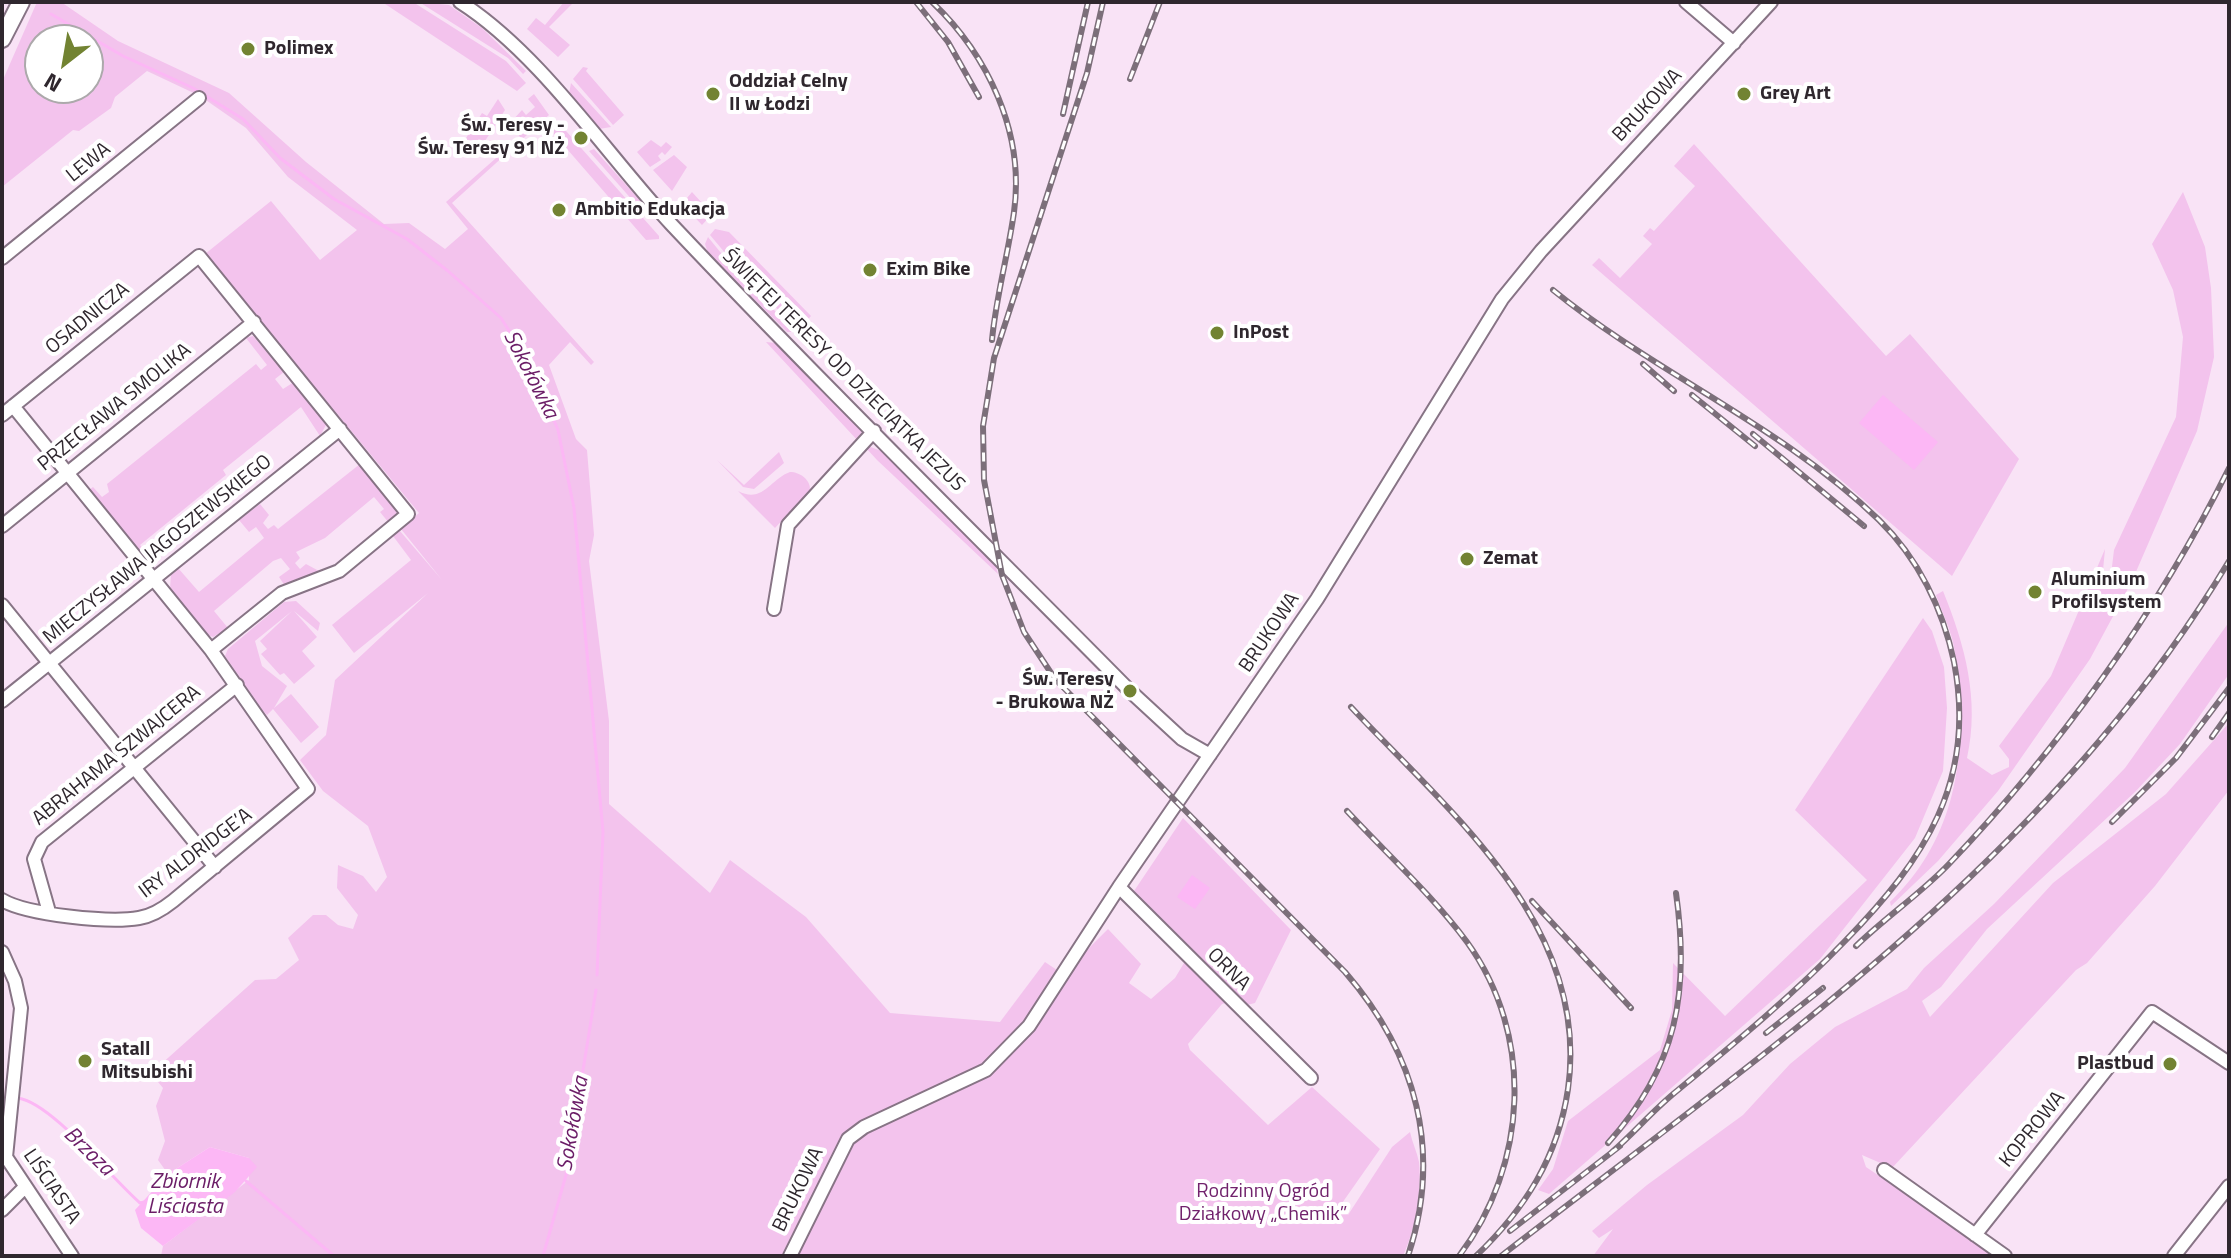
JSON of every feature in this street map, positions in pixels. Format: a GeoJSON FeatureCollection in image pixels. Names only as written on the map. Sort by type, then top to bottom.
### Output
{"type":"FeatureCollection","features":[{"type":"Feature","properties":{"kind":"main road"},"geometry":{"type":"LineString","coordinates":[[2,39],[21,2]]}},
{"type":"Feature","properties":{"kind":"street","name":"ŚWIĘTEJ TERESY OD DZIECIĄTKA JEZUS"},"geometry":{"type":"LineString","coordinates":[[460,2],[495,29],[529,63],[672,224],[1167,726],[1184,741],[1210,755]]}},
{"type":"Feature","properties":{"kind":"street"},"geometry":{"type":"LineString","coordinates":[[1686,2],[1734,43]]}},
{"type":"Feature","properties":{"kind":"street","name":"BRUKOWA"},"geometry":{"type":"LineString","coordinates":[[790,1256],[848,1139],[864,1127],[986,1070],[1029,1026],[1119,887],[1317,599],[1508,291],[1771,2]]}},
{"type":"Feature","properties":{"kind":"street","name":"LEWA"},"geometry":{"type":"LineString","coordinates":[[2,258],[199,98]]}},
{"type":"Feature","properties":{"kind":"street","name":"OSADNICZA"},"geometry":{"type":"LineString","coordinates":[[2,415],[199,256],[254,322]]}},
{"type":"Feature","properties":{"kind":"street"},"geometry":{"type":"LineString","coordinates":[[211,650],[282,593],[339,571],[408,514],[254,322]]}},
{"type":"Feature","properties":{"kind":"street","name":"PRZECŁAWA SMOLIKA"},"geometry":{"type":"LineString","coordinates":[[2,526],[254,322]]}},
{"type":"Feature","properties":{"kind":"street"},"geometry":{"type":"LineString","coordinates":[[13,406],[237,685]]}},
{"type":"Feature","properties":{"kind":"street","name":"MIECZYSŁAWA JAGOSZEWSKIEGO"},"geometry":{"type":"LineString","coordinates":[[2,701],[340,429]]}},
{"type":"Feature","properties":{"kind":"street"},"geometry":{"type":"LineString","coordinates":[[774,609],[786,533],[792,518],[874,431]]}},
{"type":"Feature","properties":{"kind":"street"},"geometry":{"type":"LineString","coordinates":[[2,605],[215,867]]}},
{"type":"Feature","properties":{"kind":"street","name":"ABRAHAMA SZWAJCERA"},"geometry":{"type":"LineString","coordinates":[[49,912],[34,859],[38,848],[237,685]]}},
{"type":"Feature","properties":{"kind":"street","name":"IRY ALDRIDGE’A"},"geometry":{"type":"LineString","coordinates":[[2,900],[19,907],[49,912],[117,919],[143,917],[167,907],[308,789],[267,735],[237,685]]}},
{"type":"Feature","properties":{"kind":"street","name":"ORNA"},"geometry":{"type":"LineString","coordinates":[[1119,887],[1311,1078]]}},
{"type":"Feature","properties":{"kind":"street","name":"LIŚCIASTA"},"geometry":{"type":"LineString","coordinates":[[2,952],[15,981],[21,1008],[5,1152],[10,1167],[72,1256]]}},
{"type":"Feature","properties":{"kind":"street","name":"KOPROWA"},"geometry":{"type":"LineString","coordinates":[[1975,1235],[2152,1012],[2229,1063]]}},
{"type":"Feature","properties":{"kind":"street"},"geometry":{"type":"LineString","coordinates":[[1884,1170],[2005,1256]]}},
{"type":"Feature","properties":{"kind":"street"},"geometry":{"type":"LineString","coordinates":[[2174,1256],[2229,1186]]}},
{"type":"Feature","properties":{"kind":"street"},"geometry":{"type":"LineString","coordinates":[[2,1210],[24,1188]]}},
{"type":"Feature","properties":{"kind":"green space"},"geometry":{"type":"Polygon","coordinates":[[[37,2],[61,2],[93,24],[27,24],[37,2]]]}},
{"type":"Feature","properties":{"kind":"green space"},"geometry":{"type":"Polygon","coordinates":[[[382,2],[413,2],[506,61],[526,83],[517,91],[382,2]]]}},
{"type":"Feature","properties":{"kind":"green space"},"geometry":{"type":"Polygon","coordinates":[[[419,2],[449,5],[482,28],[526,71],[523,74],[508,58],[419,2]]]}},
{"type":"Feature","properties":{"kind":"green space"},"geometry":{"type":"Polygon","coordinates":[[[564,2],[574,2],[549,27],[570,45],[558,57],[527,29],[536,18],[545,25],[564,2]]]}},
{"type":"Feature","properties":{"kind":"green space","name":"Rodzinny Ogród Działkowy „Chemik”"},"geometry":{"type":"Polygon","coordinates":[[[104,31],[118,41],[229,93],[306,162],[384,224],[409,223],[445,249],[468,229],[446,202],[520,137],[510,123],[522,110],[526,115],[535,107],[528,99],[534,94],[549,115],[452,203],[594,362],[591,365],[570,342],[549,365],[576,439],[587,450],[594,535],[589,561],[609,721],[609,804],[710,893],[730,860],[806,917],[890,1013],[1000,1022],[1045,962],[1063,974],[1108,929],[1141,964],[1129,983],[1151,999],[1175,978],[1190,953],[1132,894],[1183,818],[1291,930],[1255,1003],[1243,1006],[1236,1000],[1222,1004],[1188,1044],[1190,1050],[1268,1125],[1312,1087],[1380,1149],[1340,1206],[1348,1215],[1392,1147],[1410,1132],[1419,1162],[1419,1186],[1414,1223],[1403,1256],[161,1256],[163,1246],[249,1180],[249,1158],[210,1147],[168,1174],[158,1160],[165,1141],[156,1106],[163,1088],[158,1082],[171,1071],[159,1066],[255,980],[276,979],[299,960],[288,938],[313,915],[326,915],[338,925],[353,929],[358,915],[337,888],[338,865],[363,876],[376,892],[387,877],[368,826],[323,791],[300,760],[326,735],[335,680],[428,593],[354,653],[332,625],[411,560],[393,536],[400,531],[442,580],[401,529],[419,513],[205,254],[271,201],[320,260],[357,230],[288,177],[246,128],[200,96],[147,71],[115,97],[111,108],[79,131],[73,130],[2,187],[2,82],[24,32],[24,104],[104,104],[104,31]]]}},
{"type":"Feature","properties":{"kind":"green space"},"geometry":{"type":"Polygon","coordinates":[[[583,67],[588,68],[586,71],[624,115],[613,125],[573,79],[583,67]]]}},
{"type":"Feature","properties":{"kind":"green space"},"geometry":{"type":"Polygon","coordinates":[[[571,83],[611,127],[599,129],[569,94],[571,83]]]}},
{"type":"Feature","properties":{"kind":"green space"},"geometry":{"type":"Polygon","coordinates":[[[498,99],[505,110],[485,141],[467,154],[459,149],[482,113],[487,116],[498,99]]]}},
{"type":"Feature","properties":{"kind":"green space"},"geometry":{"type":"Polygon","coordinates":[[[559,123],[659,239],[646,240],[554,134],[553,127],[559,123]]]}},
{"type":"Feature","properties":{"kind":"green space"},"geometry":{"type":"Polygon","coordinates":[[[651,140],[661,147],[666,142],[672,147],[665,155],[662,152],[658,156],[661,160],[650,167],[637,152],[651,140]]]}},
{"type":"Feature","properties":{"kind":"green space"},"geometry":{"type":"Polygon","coordinates":[[[1694,144],[1886,356],[1910,334],[2019,459],[1952,576],[1592,265],[1599,258],[1620,278],[1652,244],[1643,236],[1650,228],[1654,231],[1695,186],[1674,166],[1694,144]]]}},
{"type":"Feature","properties":{"kind":"green space"},"geometry":{"type":"Polygon","coordinates":[[[594,149],[645,206],[641,210],[589,151],[594,149]]]}},
{"type":"Feature","properties":{"kind":"green space"},"geometry":{"type":"Polygon","coordinates":[[[674,155],[687,167],[672,191],[653,170],[674,155]]]}},
{"type":"Feature","properties":{"kind":"green space"},"geometry":{"type":"Polygon","coordinates":[[[692,192],[712,214],[702,225],[682,204],[692,192]]]}},
{"type":"Feature","properties":{"kind":"green space"},"geometry":{"type":"Polygon","coordinates":[[[2183,192],[2205,247],[2211,288],[2214,357],[2197,431],[2132,581],[2090,659],[1998,791],[1938,861],[1891,906],[1890,902],[1928,855],[1941,829],[1957,773],[1960,713],[1956,659],[1936,595],[1943,591],[1968,673],[1972,715],[1967,758],[1992,775],[2009,767],[2009,759],[1999,746],[2051,676],[2105,549],[2102,581],[2111,575],[2114,550],[2176,417],[2183,337],[2173,290],[2152,244],[2183,192]]]}},
{"type":"Feature","properties":{"kind":"green space"},"geometry":{"type":"Polygon","coordinates":[[[715,229],[729,232],[811,316],[798,330],[741,272],[710,235],[715,229]]]}},
{"type":"Feature","properties":{"kind":"green space"},"geometry":{"type":"Polygon","coordinates":[[[708,237],[738,274],[796,332],[787,332],[708,253],[705,244],[708,237]]]}},
{"type":"Feature","properties":{"kind":"green space"},"geometry":{"type":"Polygon","coordinates":[[[253,336],[284,372],[275,379],[283,389],[294,382],[327,423],[320,436],[301,407],[223,470],[226,475],[140,545],[151,559],[148,563],[89,490],[93,487],[102,497],[109,492],[107,484],[256,364],[261,370],[267,365],[246,338],[253,336]]]}},
{"type":"Feature","properties":{"kind":"green space"},"geometry":{"type":"Polygon","coordinates":[[[766,342],[776,343],[862,430],[859,442],[766,342]]]}},
{"type":"Feature","properties":{"kind":"green space"},"geometry":{"type":"Polygon","coordinates":[[[866,448],[884,452],[996,567],[998,574],[877,460],[866,448]]]}},
{"type":"Feature","properties":{"kind":"green space"},"geometry":{"type":"Polygon","coordinates":[[[779,452],[784,463],[754,489],[743,487],[717,460],[744,485],[779,452]]]}},
{"type":"Feature","properties":{"kind":"green space"},"geometry":{"type":"Polygon","coordinates":[[[360,464],[396,508],[397,516],[389,523],[380,512],[384,509],[374,497],[325,538],[296,552],[300,558],[295,563],[300,569],[306,564],[319,571],[285,586],[279,577],[290,569],[281,558],[273,561],[214,611],[228,628],[213,637],[208,635],[170,589],[171,574],[178,568],[199,592],[264,538],[256,527],[249,532],[239,520],[260,504],[269,515],[263,523],[268,529],[274,525],[278,529],[360,464]]]}},
{"type":"Feature","properties":{"kind":"green space"},"geometry":{"type":"Polygon","coordinates":[[[790,472],[804,477],[810,490],[775,528],[738,491],[760,493],[790,472]]]}},
{"type":"Feature","properties":{"kind":"green space"},"geometry":{"type":"Polygon","coordinates":[[[296,601],[320,623],[318,631],[294,611],[317,637],[302,651],[315,666],[294,684],[284,673],[280,675],[261,654],[267,649],[260,641],[292,611],[255,641],[262,666],[287,686],[274,708],[291,694],[319,727],[301,743],[273,709],[267,715],[262,710],[225,656],[228,649],[284,602],[296,601]]]}},
{"type":"Feature","properties":{"kind":"green space"},"geometry":{"type":"Polygon","coordinates":[[[1923,618],[1932,631],[1944,667],[1947,708],[1943,771],[1915,838],[1820,959],[1549,1194],[1538,1190],[1553,1169],[1568,1121],[1660,1050],[1672,1010],[1673,963],[1725,1016],[1867,880],[1795,810],[1923,618]]]}},
{"type":"Feature","properties":{"kind":"green space"},"geometry":{"type":"Polygon","coordinates":[[[2229,622],[2229,674],[2180,744],[2135,792],[1987,929],[1941,987],[1922,1001],[1930,1017],[2053,883],[2166,794],[2229,723],[2229,790],[2155,886],[2087,963],[2076,970],[1892,1168],[1862,1155],[1866,1167],[1997,1256],[1593,1256],[1613,1229],[1599,1238],[1592,1231],[1647,1185],[1743,1115],[1790,1064],[1835,1027],[1907,989],[1924,968],[1994,904],[2125,768],[2229,622]]]}},
{"type":"Feature","properties":{"kind":"water"},"geometry":{"type":"Polygon","coordinates":[[[1883,395],[1938,442],[1914,470],[1859,423],[1883,395]]]}},
{"type":"Feature","properties":{"kind":"water"},"geometry":{"type":"Polygon","coordinates":[[[1192,875],[1210,888],[1195,909],[1177,897],[1192,875]]]}},
{"type":"Feature","properties":{"kind":"water","name":"Zbiornik Liściasta"},"geometry":{"type":"Polygon","coordinates":[[[210,1147],[249,1158],[257,1167],[235,1192],[163,1246],[141,1228],[135,1210],[168,1174],[210,1147]]]}},
{"type":"Feature","properties":{"kind":"waterway","name":"Sokołówka"},"geometry":{"type":"LineString","coordinates":[[51,14],[123,56],[193,88],[243,119],[280,158],[334,199],[407,239],[448,271],[501,318],[531,365],[558,430],[574,508],[603,832],[597,975]]}},
{"type":"Feature","properties":{"kind":"waterway","name":"Sokołówka"},"geometry":{"type":"LineString","coordinates":[[543,1256],[566,1175],[596,990]]}},
{"type":"Feature","properties":{"kind":"waterway","name":"Brzoza"},"geometry":{"type":"LineString","coordinates":[[18,1098],[32,1103],[64,1127],[140,1203],[144,1202]]}},
{"type":"Feature","properties":{"kind":"waterway","name":"Brzoza"},"geometry":{"type":"LineString","coordinates":[[246,1181],[334,1256]]}},
{"type":"Feature","properties":{"kind":"railway"},"geometry":{"type":"LineString","coordinates":[[916,2],[948,42],[979,97]]}},
{"type":"Feature","properties":{"kind":"railway"},"geometry":{"type":"LineString","coordinates":[[932,2],[970,46],[985,71],[1008,125],[1014,153],[1014,212],[992,340]]}},
{"type":"Feature","properties":{"kind":"railway"},"geometry":{"type":"LineString","coordinates":[[1063,114],[1088,2]]}},
{"type":"Feature","properties":{"kind":"railway"},"geometry":{"type":"LineString","coordinates":[[1103,2],[1087,73],[994,358],[983,426],[984,480],[1002,575],[1024,632],[1055,679],[1345,972],[1370,1003],[1390,1036],[1416,1105],[1422,1142],[1423,1179],[1408,1256]]}},
{"type":"Feature","properties":{"kind":"railway"},"geometry":{"type":"LineString","coordinates":[[1130,79],[1160,2]]}},
{"type":"Feature","properties":{"kind":"railway"},"geometry":{"type":"LineString","coordinates":[[1553,290],[1634,348],[1802,456],[1879,520],[1906,551],[1936,604],[1954,662],[1959,705],[1958,745],[1950,782],[1938,816],[1899,880],[1805,981],[1669,1097],[1612,1152]]}},
{"type":"Feature","properties":{"kind":"railway"},"geometry":{"type":"LineString","coordinates":[[1643,364],[1674,391]]}},
{"type":"Feature","properties":{"kind":"railway"},"geometry":{"type":"LineString","coordinates":[[1692,395],[1755,446]]}},
{"type":"Feature","properties":{"kind":"railway"},"geometry":{"type":"LineString","coordinates":[[1753,434],[1864,526]]}},
{"type":"Feature","properties":{"kind":"railway"},"geometry":{"type":"LineString","coordinates":[[1856,946],[1948,865],[2066,727],[2171,574],[2229,468]]}},
{"type":"Feature","properties":{"kind":"railway"},"geometry":{"type":"LineString","coordinates":[[1501,1256],[1803,1023],[1899,942],[1991,857],[2077,766],[2157,668],[2229,561]]}},
{"type":"Feature","properties":{"kind":"railway"},"geometry":{"type":"LineString","coordinates":[[2112,822],[2176,758],[2229,688]]}},
{"type":"Feature","properties":{"kind":"railway"},"geometry":{"type":"LineString","coordinates":[[1351,707],[1470,832],[1506,877],[1536,925],[1558,976],[1569,1030],[1568,1089],[1563,1114],[1537,1180],[1510,1220],[1476,1256]]}},
{"type":"Feature","properties":{"kind":"railway"},"geometry":{"type":"LineString","coordinates":[[2212,737],[2229,713]]}},
{"type":"Feature","properties":{"kind":"railway"},"geometry":{"type":"LineString","coordinates":[[1347,811],[1424,891],[1467,942],[1489,979],[1504,1018],[1513,1059],[1514,1100],[1510,1141],[1499,1182],[1482,1220],[1459,1256]]}},
{"type":"Feature","properties":{"kind":"railway"},"geometry":{"type":"LineString","coordinates":[[1608,1143],[1650,1086],[1673,1027],[1681,963],[1676,893]]}},
{"type":"Feature","properties":{"kind":"railway"},"geometry":{"type":"LineString","coordinates":[[1532,901],[1631,1008]]}},
{"type":"Feature","properties":{"kind":"railway"},"geometry":{"type":"LineString","coordinates":[[1766,1033],[1823,988]]}},
{"type":"Feature","properties":{"kind":"railway"},"geometry":{"type":"LineString","coordinates":[[1510,1231],[1620,1146]]}},
{"type":"Feature","properties":{"kind":"place","name":"Polimex"},"geometry":{"type":"Point","coordinates":[248,49]}},
{"type":"Feature","properties":{"kind":"place","name":"Oddział Celny II w Łodzi"},"geometry":{"type":"Point","coordinates":[713,94]}},
{"type":"Feature","properties":{"kind":"place","name":"Grey Art"},"geometry":{"type":"Point","coordinates":[1744,94]}},
{"type":"Feature","properties":{"kind":"place","name":"Św. Teresy - Św. Teresy 91 NŻ"},"geometry":{"type":"Point","coordinates":[581,138]}},
{"type":"Feature","properties":{"kind":"place","name":"Ambitio Edukacja"},"geometry":{"type":"Point","coordinates":[559,210]}},
{"type":"Feature","properties":{"kind":"place","name":"Exim Bike"},"geometry":{"type":"Point","coordinates":[870,270]}},
{"type":"Feature","properties":{"kind":"place","name":"InPost"},"geometry":{"type":"Point","coordinates":[1217,333]}},
{"type":"Feature","properties":{"kind":"place","name":"Zemat"},"geometry":{"type":"Point","coordinates":[1467,559]}},
{"type":"Feature","properties":{"kind":"place","name":"Aluminium Profilsystem"},"geometry":{"type":"Point","coordinates":[2035,592]}},
{"type":"Feature","properties":{"kind":"place","name":"Św. Teresy - Brukowa NŻ"},"geometry":{"type":"Point","coordinates":[1130,691]}},
{"type":"Feature","properties":{"kind":"place","name":"Satall Mitsubishi"},"geometry":{"type":"Point","coordinates":[85,1061]}},
{"type":"Feature","properties":{"kind":"place","name":"Plastbud"},"geometry":{"type":"Point","coordinates":[2170,1064]}}]}
